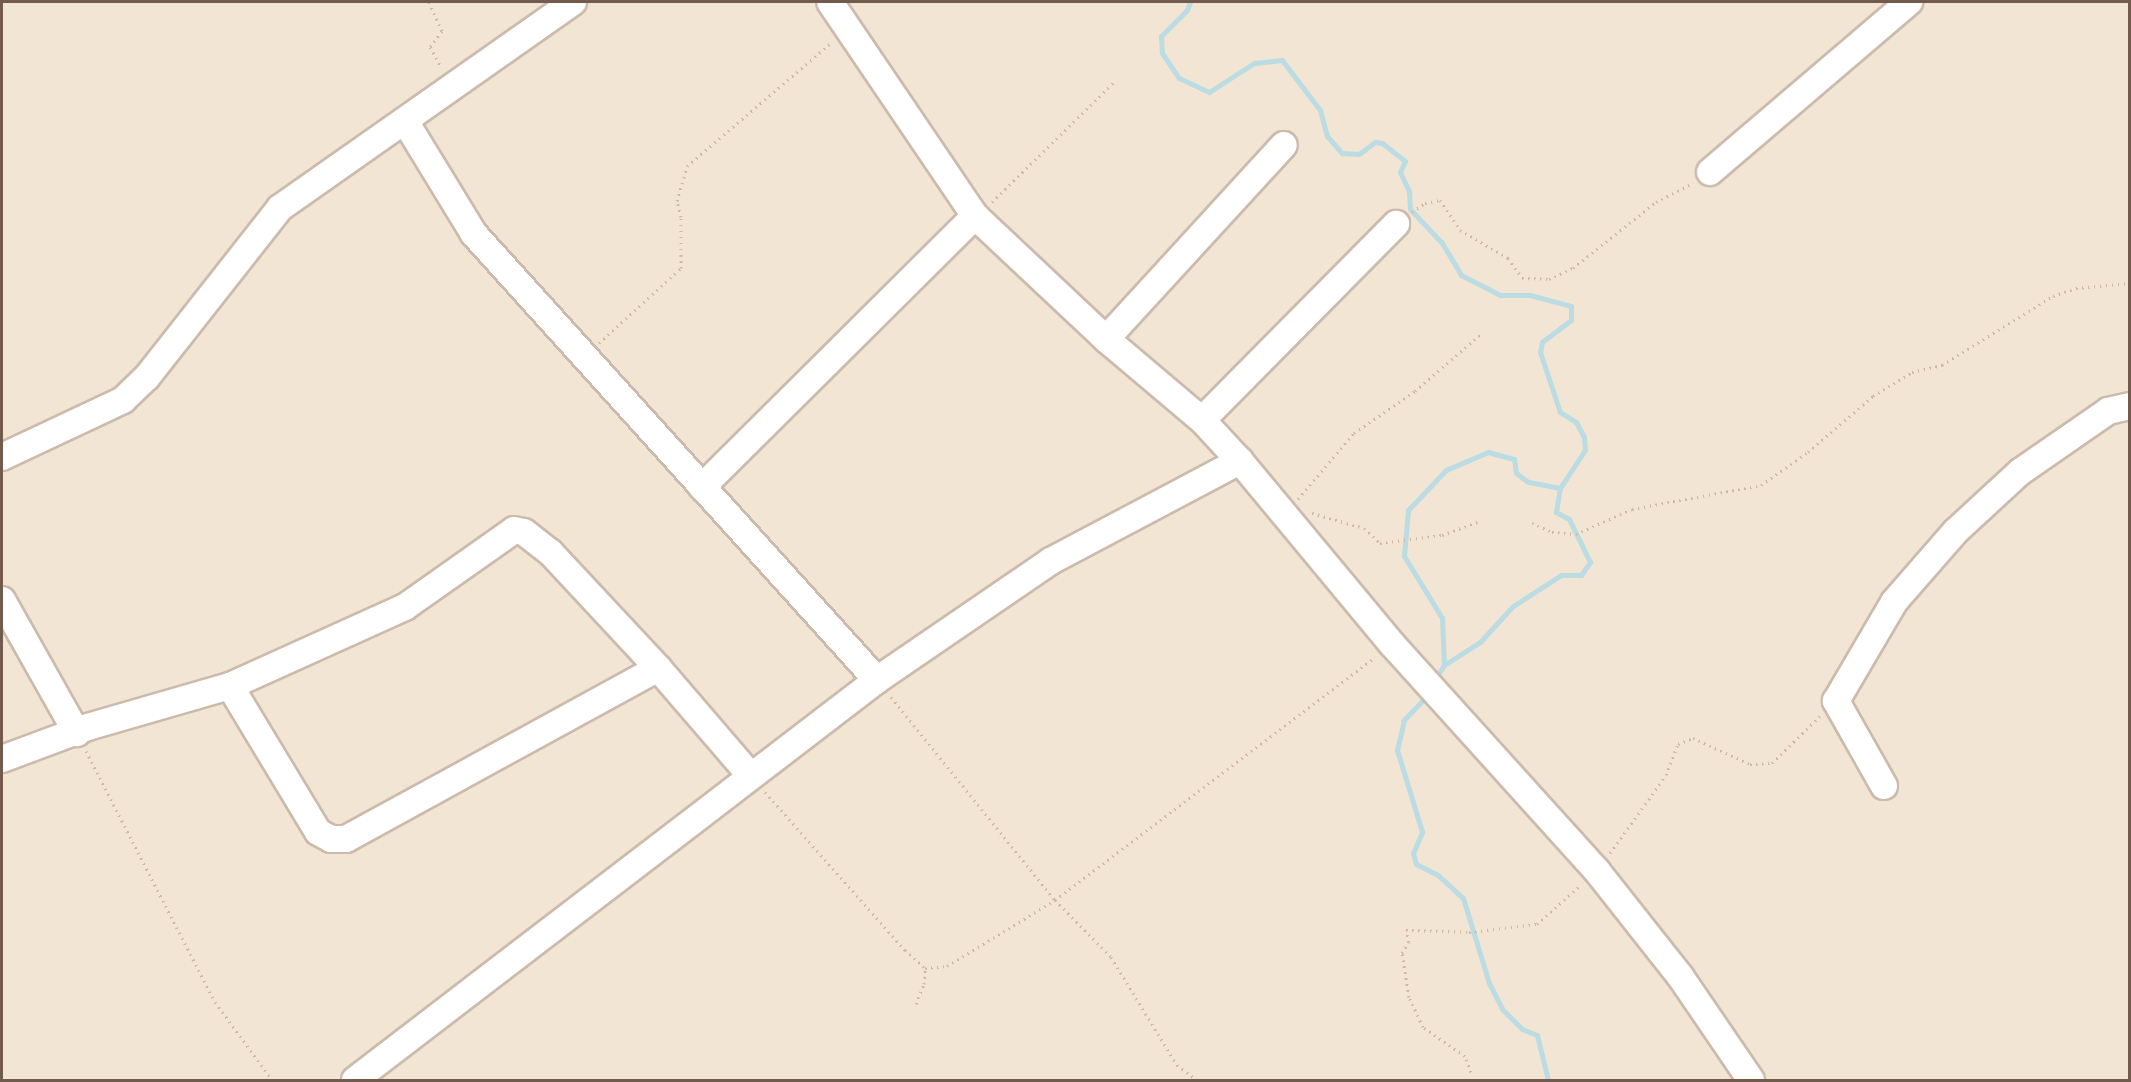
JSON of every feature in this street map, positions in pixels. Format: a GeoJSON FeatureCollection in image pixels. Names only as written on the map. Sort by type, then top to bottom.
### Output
{"type":"FeatureCollection","features":[{"type":"Feature","properties":{"kind":"street"},"geometry":{"type":"LineString","coordinates":[[2,457],[123,400],[147,377],[280,207],[573,2]]}},
{"type":"Feature","properties":{"kind":"street"},"geometry":{"type":"LineString","coordinates":[[830,2],[975,216],[1106,339],[1202,420],[1240,461],[1392,644],[1597,871],[1680,976],[1751,1080]]}},
{"type":"Feature","properties":{"kind":"street"},"geometry":{"type":"LineString","coordinates":[[1710,172],[1909,2]]}},
{"type":"Feature","properties":{"kind":"street"},"geometry":{"type":"LineString","coordinates":[[405,121],[474,234],[877,680]]}},
{"type":"Feature","properties":{"kind":"street"},"geometry":{"type":"LineString","coordinates":[[1106,339],[1284,145]]}},
{"type":"Feature","properties":{"kind":"street"},"geometry":{"type":"LineString","coordinates":[[702,487],[975,216]]}},
{"type":"Feature","properties":{"kind":"street"},"geometry":{"type":"LineString","coordinates":[[1202,420],[1396,224]]}},
{"type":"Feature","properties":{"kind":"street"},"geometry":{"type":"LineString","coordinates":[[1884,786],[1836,701],[1894,602],[1956,531],[2020,472],[2108,411],[2130,406]]}},
{"type":"Feature","properties":{"kind":"street"},"geometry":{"type":"LineString","coordinates":[[355,1080],[750,775],[877,680],[1051,561],[1240,461]]}},
{"type":"Feature","properties":{"kind":"street"},"geometry":{"type":"LineString","coordinates":[[2,759],[77,734],[88,727],[230,686],[405,607],[501,536],[514,530],[524,532],[550,552],[658,668],[750,775]]}},
{"type":"Feature","properties":{"kind":"street"},"geometry":{"type":"LineString","coordinates":[[2,600],[77,734]]}},
{"type":"Feature","properties":{"kind":"street"},"geometry":{"type":"LineString","coordinates":[[230,686],[318,832],[331,839],[346,839],[658,668]]}},
{"type":"Feature","properties":{"kind":"path"},"geometry":{"type":"LineString","coordinates":[[429,2],[442,31],[430,47],[439,66],[460,82]]}},
{"type":"Feature","properties":{"kind":"path"},"geometry":{"type":"LineString","coordinates":[[584,356],[681,268],[681,217],[677,201],[687,166],[848,29]]}},
{"type":"Feature","properties":{"kind":"path"},"geometry":{"type":"LineString","coordinates":[[975,216],[1023,175],[1114,82]]}},
{"type":"Feature","properties":{"kind":"path"},"geometry":{"type":"LineString","coordinates":[[1396,224],[1425,203],[1440,200],[1460,230],[1508,258],[1522,278],[1549,279],[1589,256],[1656,202],[1710,172]]}},
{"type":"Feature","properties":{"kind":"path"},"geometry":{"type":"LineString","coordinates":[[1532,523],[1552,532],[1576,534],[1632,509],[1761,485],[1808,452],[1873,396],[1912,372],[1942,365],[2053,296],[2076,288],[2130,283]]}},
{"type":"Feature","properties":{"kind":"path"},"geometry":{"type":"LineString","coordinates":[[1286,514],[1354,433],[1415,391],[1482,332]]}},
{"type":"Feature","properties":{"kind":"path"},"geometry":{"type":"LineString","coordinates":[[1286,514],[1321,513],[1364,528],[1380,543],[1442,535],[1480,521]]}},
{"type":"Feature","properties":{"kind":"path"},"geometry":{"type":"LineString","coordinates":[[924,968],[947,966],[1055,900],[1392,644]]}},
{"type":"Feature","properties":{"kind":"path"},"geometry":{"type":"LineString","coordinates":[[877,680],[1055,900],[1111,957],[1177,1065],[1197,1080]]}},
{"type":"Feature","properties":{"kind":"path"},"geometry":{"type":"LineString","coordinates":[[1471,1072],[1465,1056],[1423,1027],[1409,997],[1402,953],[1409,942],[1406,930],[1469,932],[1538,924],[1597,871],[1666,775],[1678,744],[1693,738],[1750,764],[1772,763],[1836,701]]}},
{"type":"Feature","properties":{"kind":"path"},"geometry":{"type":"LineString","coordinates":[[77,734],[215,1002],[272,1080]]}},
{"type":"Feature","properties":{"kind":"path"},"geometry":{"type":"LineString","coordinates":[[750,775],[924,968]]}},
{"type":"Feature","properties":{"kind":"path"},"geometry":{"type":"LineString","coordinates":[[916,1004],[924,968]]}},
{"type":"Feature","properties":{"kind":"shaded area"},"geometry":{"type":"Polygon","coordinates":[[[2,2],[2129,2],[2129,1080],[2,1080],[2,2]]]}},
{"type":"Feature","properties":{"kind":"waterway"},"geometry":{"type":"LineString","coordinates":[[1190,2],[1187,10],[1161,36],[1162,53],[1179,78],[1209,92],[1254,63],[1282,60],[1320,110],[1327,136],[1342,153],[1359,154],[1375,142],[1382,143],[1405,161],[1400,172],[1409,191],[1410,209],[1442,243],[1461,275],[1500,295],[1530,295],[1571,306],[1571,320],[1542,342],[1540,352],[1560,412],[1576,422],[1584,437],[1585,450],[1560,488],[1528,482],[1516,473],[1514,459],[1488,452],[1446,470],[1408,510],[1404,556],[1442,618],[1444,665]]}},
{"type":"Feature","properties":{"kind":"waterway"},"geometry":{"type":"LineString","coordinates":[[1439,673],[1444,665],[1480,642],[1513,606],[1561,575],[1581,575],[1590,562],[1569,519],[1556,512],[1560,488]]}},
{"type":"Feature","properties":{"kind":"waterway"},"geometry":{"type":"LineString","coordinates":[[1423,700],[1404,720],[1397,750],[1422,832],[1413,853],[1416,864],[1438,875],[1463,898],[1489,983],[1503,1010],[1522,1029],[1537,1035],[1548,1080]]}}]}
